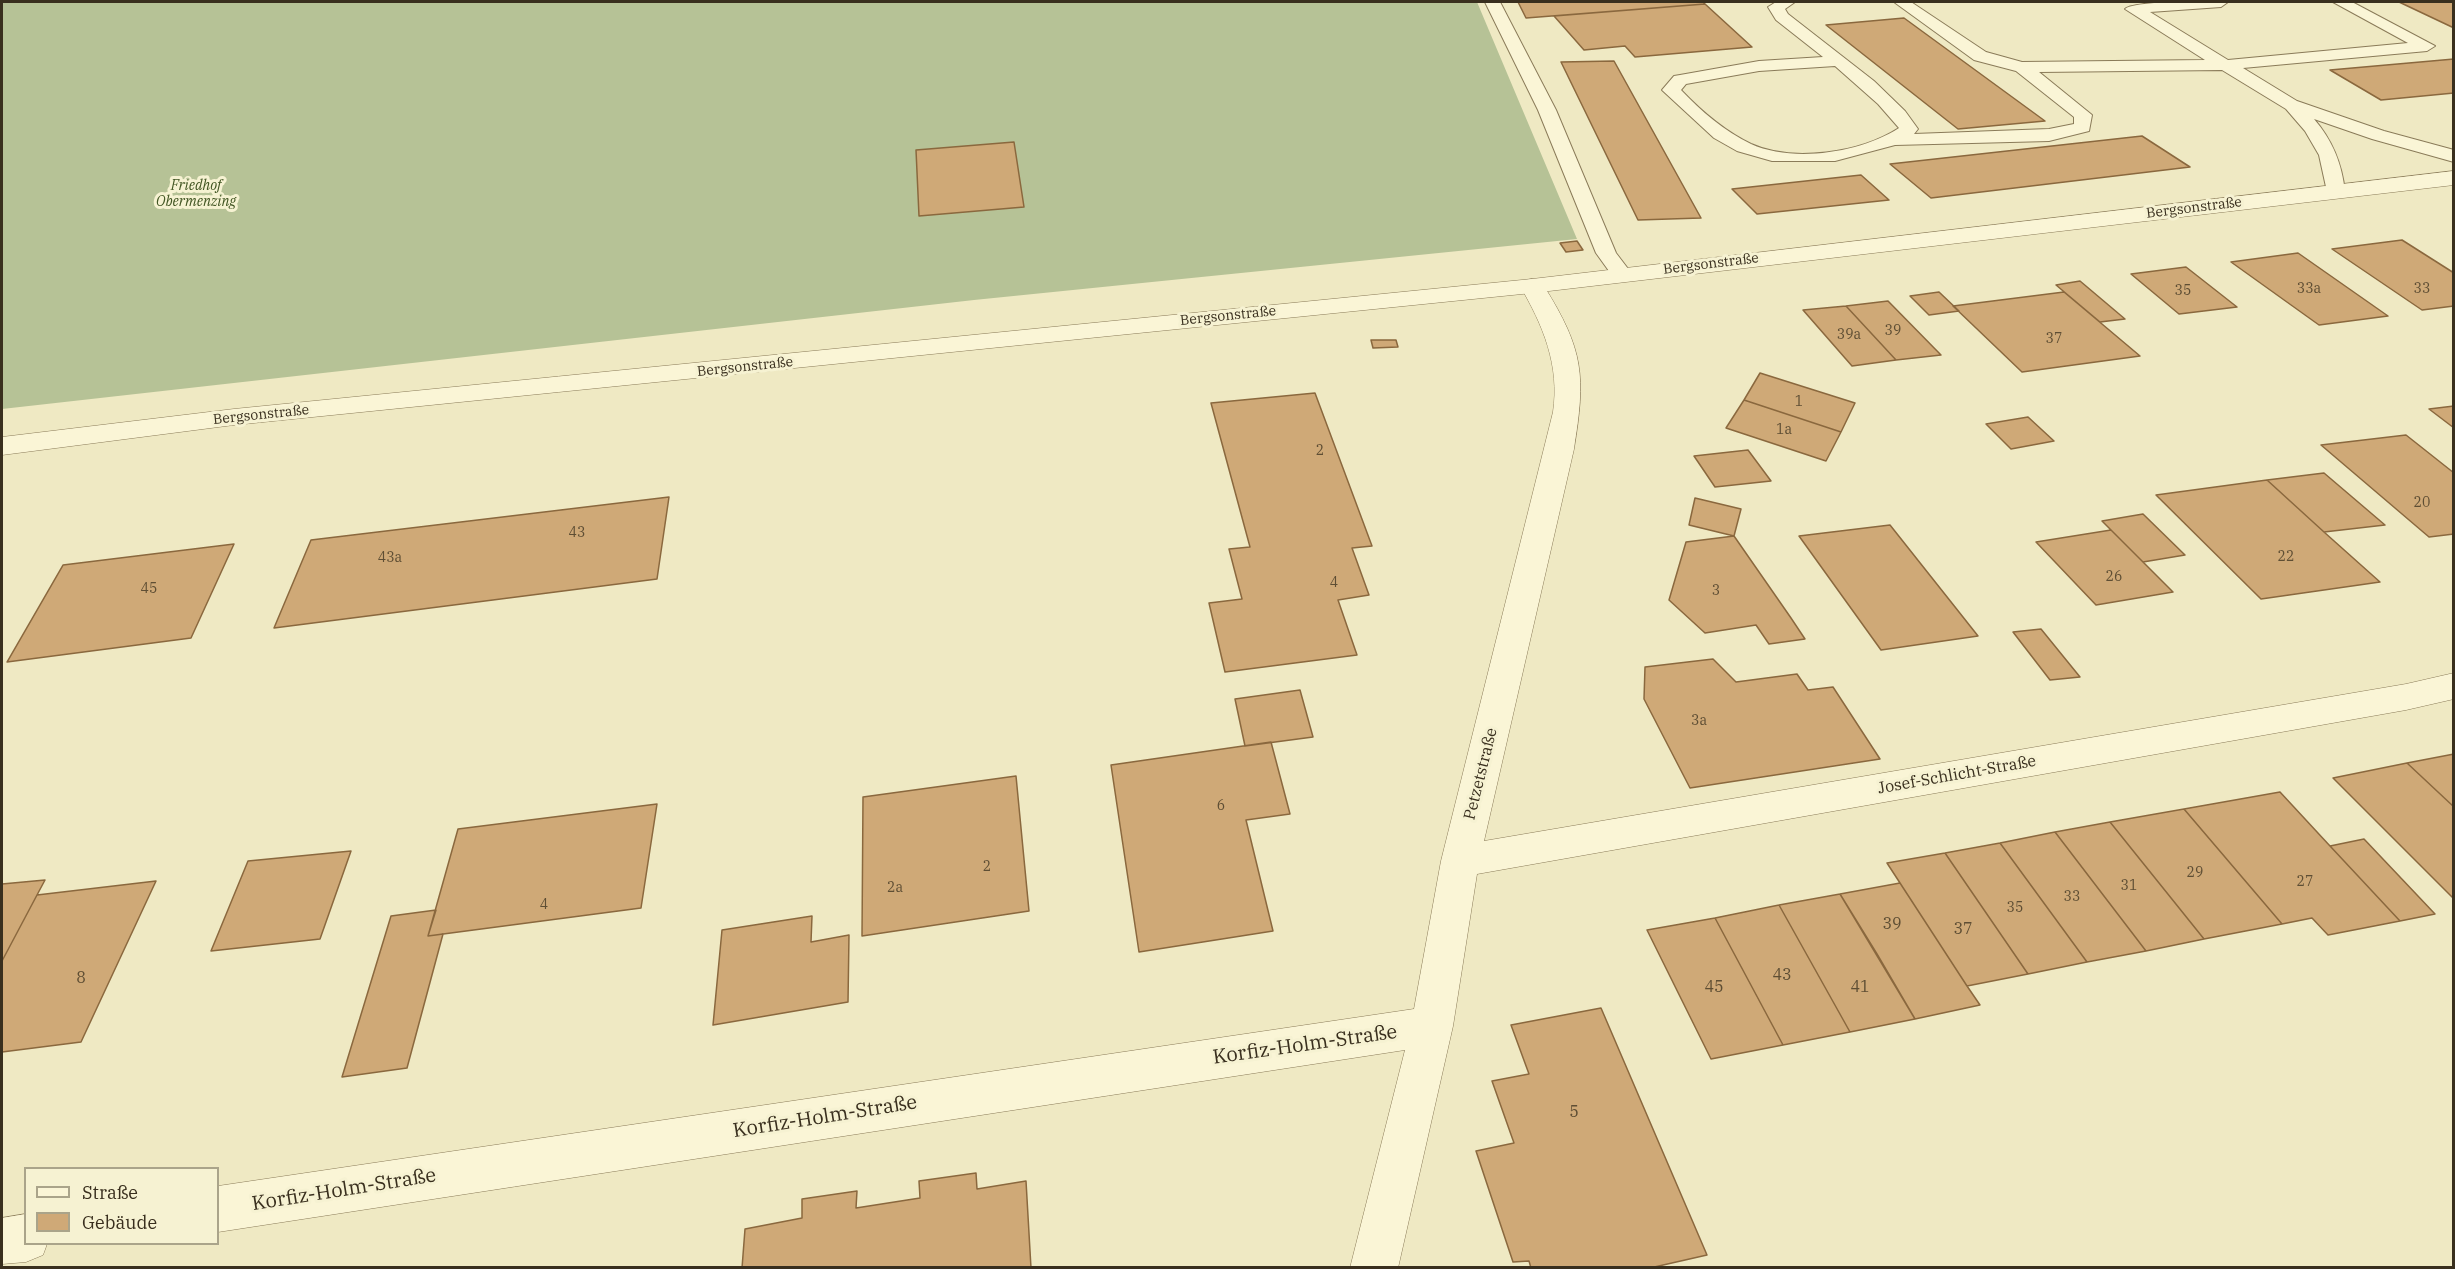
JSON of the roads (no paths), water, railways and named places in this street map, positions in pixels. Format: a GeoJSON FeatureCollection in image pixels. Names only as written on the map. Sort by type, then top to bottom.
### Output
{"type":"FeatureCollection","features":[{"type":"Feature","properties":{"kind":"street","name":"Bergsonstraße"},"geometry":{"type":"LineString","coordinates":[[2,446],[234,417],[1532,286],[2454,178]]}},
{"type":"Feature","properties":{"kind":"street","name":"Petzetstraße"},"geometry":{"type":"LineString","coordinates":[[1374,1268],[1432,1026],[1460,861],[1553,487],[1569,389],[1562,347],[1547,309],[1532,286]]}},
{"type":"Feature","properties":{"kind":"street","name":"Josef-Schlicht-Straße"},"geometry":{"type":"LineString","coordinates":[[1460,861],[2394,699],[2454,686]]}},
{"type":"Feature","properties":{"kind":"street","name":"Korfiz-Holm-Straße"},"geometry":{"type":"LineString","coordinates":[[219,1209],[1432,1026]]}},
{"type":"Feature","properties":{"kind":"street"},"geometry":{"type":"LineString","coordinates":[[2,1241],[24,1238]]}},
{"type":"Feature","properties":{"kind":"lane"},"geometry":{"type":"LineString","coordinates":[[1492,2],[1546,110],[1606,253],[1621,274]]}},
{"type":"Feature","properties":{"kind":"lane"},"geometry":{"type":"LineString","coordinates":[[1788,2],[1776,7],[1782,17],[1899,112],[1910,129],[1897,140]]}},
{"type":"Feature","properties":{"kind":"lane"},"geometry":{"type":"LineString","coordinates":[[1901,2],[1980,56],[2022,67],[2225,64],[2427,46],[2341,2]]}},
{"type":"Feature","properties":{"kind":"lane"},"geometry":{"type":"LineString","coordinates":[[2221,2],[2133,9],[2291,105],[2312,125],[2325,145],[2334,168],[2335,192]]}},
{"type":"Feature","properties":{"kind":"lane"},"geometry":{"type":"LineString","coordinates":[[1836,61],[1759,66],[1680,80],[1671,90],[1725,137],[1756,152],[1799,158],[1861,151],[1897,140],[2049,135],[2083,127],[2083,115],[2022,67]]}},
{"type":"Feature","properties":{"kind":"lane"},"geometry":{"type":"LineString","coordinates":[[2291,105],[2378,135],[2454,156]]}},
{"type":"Feature","properties":{"kind":"park label","name":"Friedhof Obermenzing"},"geometry":{"type":"Point","coordinates":[196,194]}}]}
